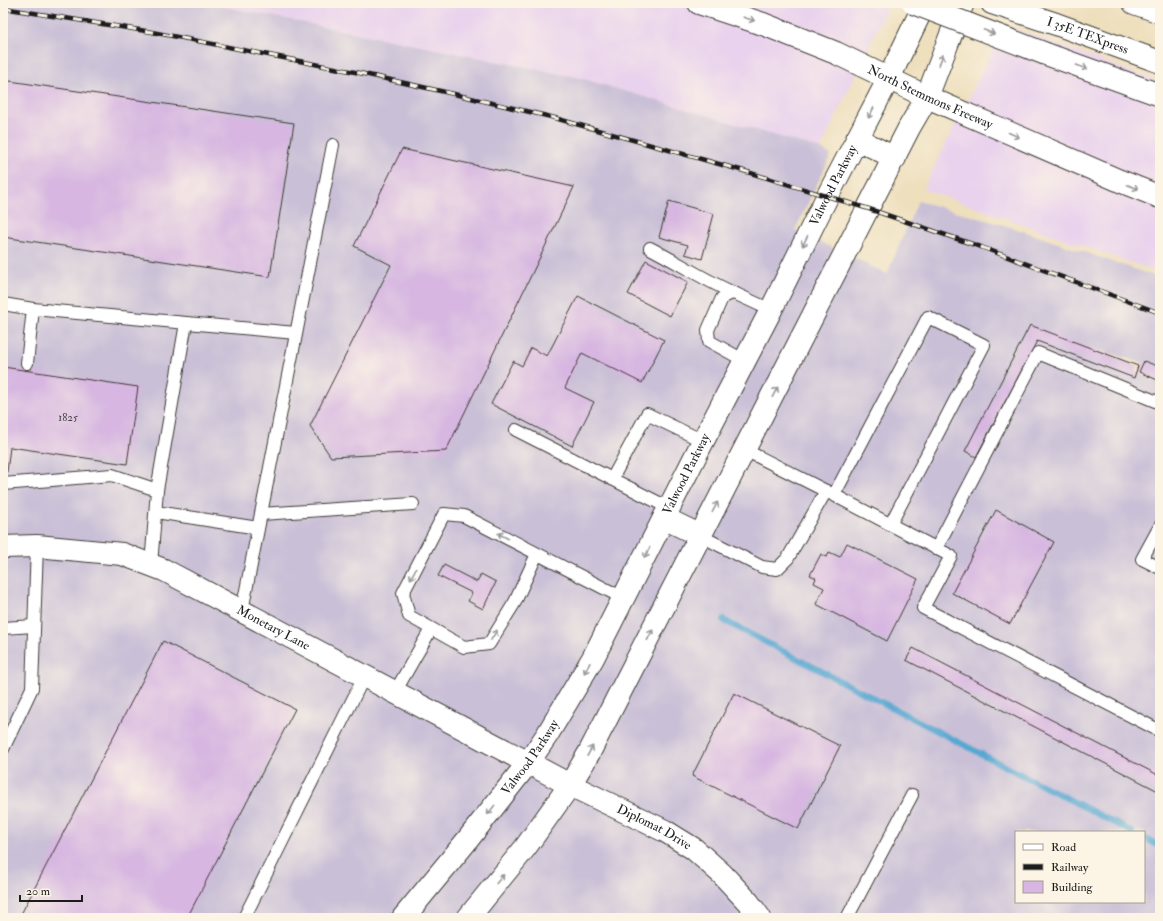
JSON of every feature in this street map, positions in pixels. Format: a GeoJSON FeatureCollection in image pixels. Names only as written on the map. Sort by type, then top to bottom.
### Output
{"type":"FeatureCollection","features":[{"type":"Feature","properties":{"kind":"main road","name":"North Stemmons Freeway"},"geometry":{"type":"LineString","coordinates":[[699,3],[770,26],[836,53],[928,97],[1160,197]]}},
{"type":"Feature","properties":{"kind":"main road"},"geometry":{"type":"LineString","coordinates":[[913,3],[1046,54],[1160,95]]}},
{"type":"Feature","properties":{"kind":"main road","name":"Valwood Parkway"},"geometry":{"type":"LineString","coordinates":[[403,918],[465,844],[528,763],[574,693],[771,310],[856,139],[890,78],[925,3]]}},
{"type":"Feature","properties":{"kind":"main road"},"geometry":{"type":"LineString","coordinates":[[468,918],[525,848],[570,784],[607,720],[910,128],[928,97],[963,3]]}},
{"type":"Feature","properties":{"kind":"main road","name":"I 35E TEXpress"},"geometry":{"type":"LineString","coordinates":[[992,3],[1056,24],[1160,62]]}},
{"type":"Feature","properties":{"kind":"main road"},"geometry":{"type":"LineString","coordinates":[[1134,3],[1160,12]]}},
{"type":"Feature","properties":{"kind":"main road"},"geometry":{"type":"LineString","coordinates":[[856,139],[895,158]]}},
{"type":"Feature","properties":{"kind":"main road"},"geometry":{"type":"LineString","coordinates":[[667,513],[700,536]]}},
{"type":"Feature","properties":{"kind":"main road","name":"Monetary Lane"},"geometry":{"type":"LineString","coordinates":[[3,547],[37,546],[122,554],[152,565],[242,611],[528,763]]}},
{"type":"Feature","properties":{"kind":"main road","name":"Diplomat Drive"},"geometry":{"type":"LineString","coordinates":[[528,763],[651,823],[681,840],[708,860],[749,903],[760,918]]}},
{"type":"Feature","properties":{"kind":"lane"},"geometry":{"type":"LineString","coordinates":[[242,611],[333,145]]}},
{"type":"Feature","properties":{"kind":"lane"},"geometry":{"type":"LineString","coordinates":[[650,248],[704,277],[713,284],[771,310]]}},
{"type":"Feature","properties":{"kind":"lane"},"geometry":{"type":"LineString","coordinates":[[736,294],[728,295],[722,298],[707,334],[709,341],[745,361]]}},
{"type":"Feature","properties":{"kind":"lane"},"geometry":{"type":"LineString","coordinates":[[3,304],[33,309],[296,332]]}},
{"type":"Feature","properties":{"kind":"lane"},"geometry":{"type":"LineString","coordinates":[[27,363],[33,309]]}},
{"type":"Feature","properties":{"kind":"lane"},"geometry":{"type":"LineString","coordinates":[[700,536],[762,567],[777,569],[788,558],[830,493],[928,317],[984,346],[890,525]]}},
{"type":"Feature","properties":{"kind":"lane"},"geometry":{"type":"LineString","coordinates":[[152,565],[157,490],[186,323]]}},
{"type":"Feature","properties":{"kind":"lane"},"geometry":{"type":"LineString","coordinates":[[936,549],[1038,353],[1160,403]]}},
{"type":"Feature","properties":{"kind":"lane"},"geometry":{"type":"LineString","coordinates":[[612,479],[647,414],[703,441]]}},
{"type":"Feature","properties":{"kind":"lane"},"geometry":{"type":"LineString","coordinates":[[516,430],[612,479],[667,513]]}},
{"type":"Feature","properties":{"kind":"lane"},"geometry":{"type":"LineString","coordinates":[[745,450],[951,556],[923,608],[1160,731]]}},
{"type":"Feature","properties":{"kind":"lane"},"geometry":{"type":"LineString","coordinates":[[3,484],[112,475],[157,490]]}},
{"type":"Feature","properties":{"kind":"lane"},"geometry":{"type":"LineString","coordinates":[[261,514],[413,504]]}},
{"type":"Feature","properties":{"kind":"lane"},"geometry":{"type":"LineString","coordinates":[[156,512],[258,528]]}},
{"type":"Feature","properties":{"kind":"lane"},"geometry":{"type":"LineString","coordinates":[[537,554],[515,602],[489,644],[464,647],[409,616],[403,593],[444,514],[464,516],[623,598]]}},
{"type":"Feature","properties":{"kind":"lane"},"geometry":{"type":"LineString","coordinates":[[1160,526],[1142,559],[1160,568]]}},
{"type":"Feature","properties":{"kind":"lane"},"geometry":{"type":"LineString","coordinates":[[3,748],[32,688],[37,546]]}},
{"type":"Feature","properties":{"kind":"lane"},"geometry":{"type":"LineString","coordinates":[[3,628],[34,626]]}},
{"type":"Feature","properties":{"kind":"lane"},"geometry":{"type":"LineString","coordinates":[[395,692],[431,629]]}},
{"type":"Feature","properties":{"kind":"lane"},"geometry":{"type":"LineString","coordinates":[[244,918],[364,677]]}},
{"type":"Feature","properties":{"kind":"lane"},"geometry":{"type":"LineString","coordinates":[[847,918],[912,796]]}},
{"type":"Feature","properties":{"kind":"shaded area"},"geometry":{"type":"Polygon","coordinates":[[[3,3],[205,3],[580,78],[821,149],[831,155],[795,230],[887,274],[918,201],[1011,227],[1160,278],[1160,368],[1027,329],[1160,382],[1160,918],[3,918],[3,3]]]}},
{"type":"Feature","properties":{"kind":"shaded area"},"geometry":{"type":"Polygon","coordinates":[[[205,3],[889,3],[821,149],[580,78],[205,3]]]}},
{"type":"Feature","properties":{"kind":"shaded area"},"geometry":{"type":"Polygon","coordinates":[[[1005,25],[1160,82],[1160,273],[923,189],[1005,25]]]}},
{"type":"Feature","properties":{"kind":"building"},"geometry":{"type":"Polygon","coordinates":[[[3,80],[294,123],[270,277],[3,237],[3,80]]]}},
{"type":"Feature","properties":{"kind":"building"},"geometry":{"type":"Polygon","coordinates":[[[402,149],[574,187],[446,451],[331,457],[310,426],[391,265],[354,246],[402,149]]]}},
{"type":"Feature","properties":{"kind":"building"},"geometry":{"type":"Polygon","coordinates":[[[669,201],[714,214],[702,259],[685,254],[688,245],[659,237],[669,201]]]}},
{"type":"Feature","properties":{"kind":"building"},"geometry":{"type":"Polygon","coordinates":[[[646,260],[688,282],[670,316],[628,294],[646,260]]]}},
{"type":"Feature","properties":{"kind":"building"},"geometry":{"type":"Polygon","coordinates":[[[578,296],[664,340],[642,383],[582,353],[565,388],[594,402],[572,446],[491,404],[513,361],[522,366],[531,348],[547,356],[578,296]]]}},
{"type":"Feature","properties":{"kind":"building"},"geometry":{"type":"Polygon","coordinates":[[[1030,325],[1138,366],[1134,378],[1037,341],[976,457],[965,451],[1030,325]]]}},
{"type":"Feature","properties":{"kind":"building"},"geometry":{"type":"Polygon","coordinates":[[[1144,361],[1160,367],[1160,381],[1139,372],[1144,361]]]}},
{"type":"Feature","properties":{"kind":"building"},"geometry":{"type":"Polygon","coordinates":[[[3,367],[138,387],[127,464],[10,447],[7,472],[3,472],[3,367]]]}},
{"type":"Feature","properties":{"kind":"building"},"geometry":{"type":"Polygon","coordinates":[[[996,510],[1054,542],[1010,624],[952,593],[996,510]]]}},
{"type":"Feature","properties":{"kind":"building"},"geometry":{"type":"Polygon","coordinates":[[[847,543],[918,579],[887,641],[816,604],[824,588],[814,583],[816,578],[810,575],[821,554],[827,557],[829,552],[840,557],[847,543]]]}},
{"type":"Feature","properties":{"kind":"building"},"geometry":{"type":"Polygon","coordinates":[[[444,565],[477,582],[481,574],[496,582],[483,609],[468,601],[472,593],[438,576],[444,565]]]}},
{"type":"Feature","properties":{"kind":"building"},"geometry":{"type":"Polygon","coordinates":[[[163,641],[295,709],[187,918],[19,918],[163,641]]]}},
{"type":"Feature","properties":{"kind":"building"},"geometry":{"type":"Polygon","coordinates":[[[913,648],[1160,776],[1160,792],[906,660],[913,648]]]}},
{"type":"Feature","properties":{"kind":"building"},"geometry":{"type":"Polygon","coordinates":[[[734,693],[840,746],[798,829],[692,776],[734,693]]]}},
{"type":"Feature","properties":{"kind":"waterway"},"geometry":{"type":"LineString","coordinates":[[723,620],[1130,831]]}},
{"type":"Feature","properties":{"kind":"waterway"},"geometry":{"type":"LineString","coordinates":[[1145,838],[1160,846]]}},
{"type":"Feature","properties":{"kind":"railway"},"geometry":{"type":"LineString","coordinates":[[3,8],[152,32],[355,72],[551,117],[744,171],[869,209],[981,247],[1160,313]]}}]}
